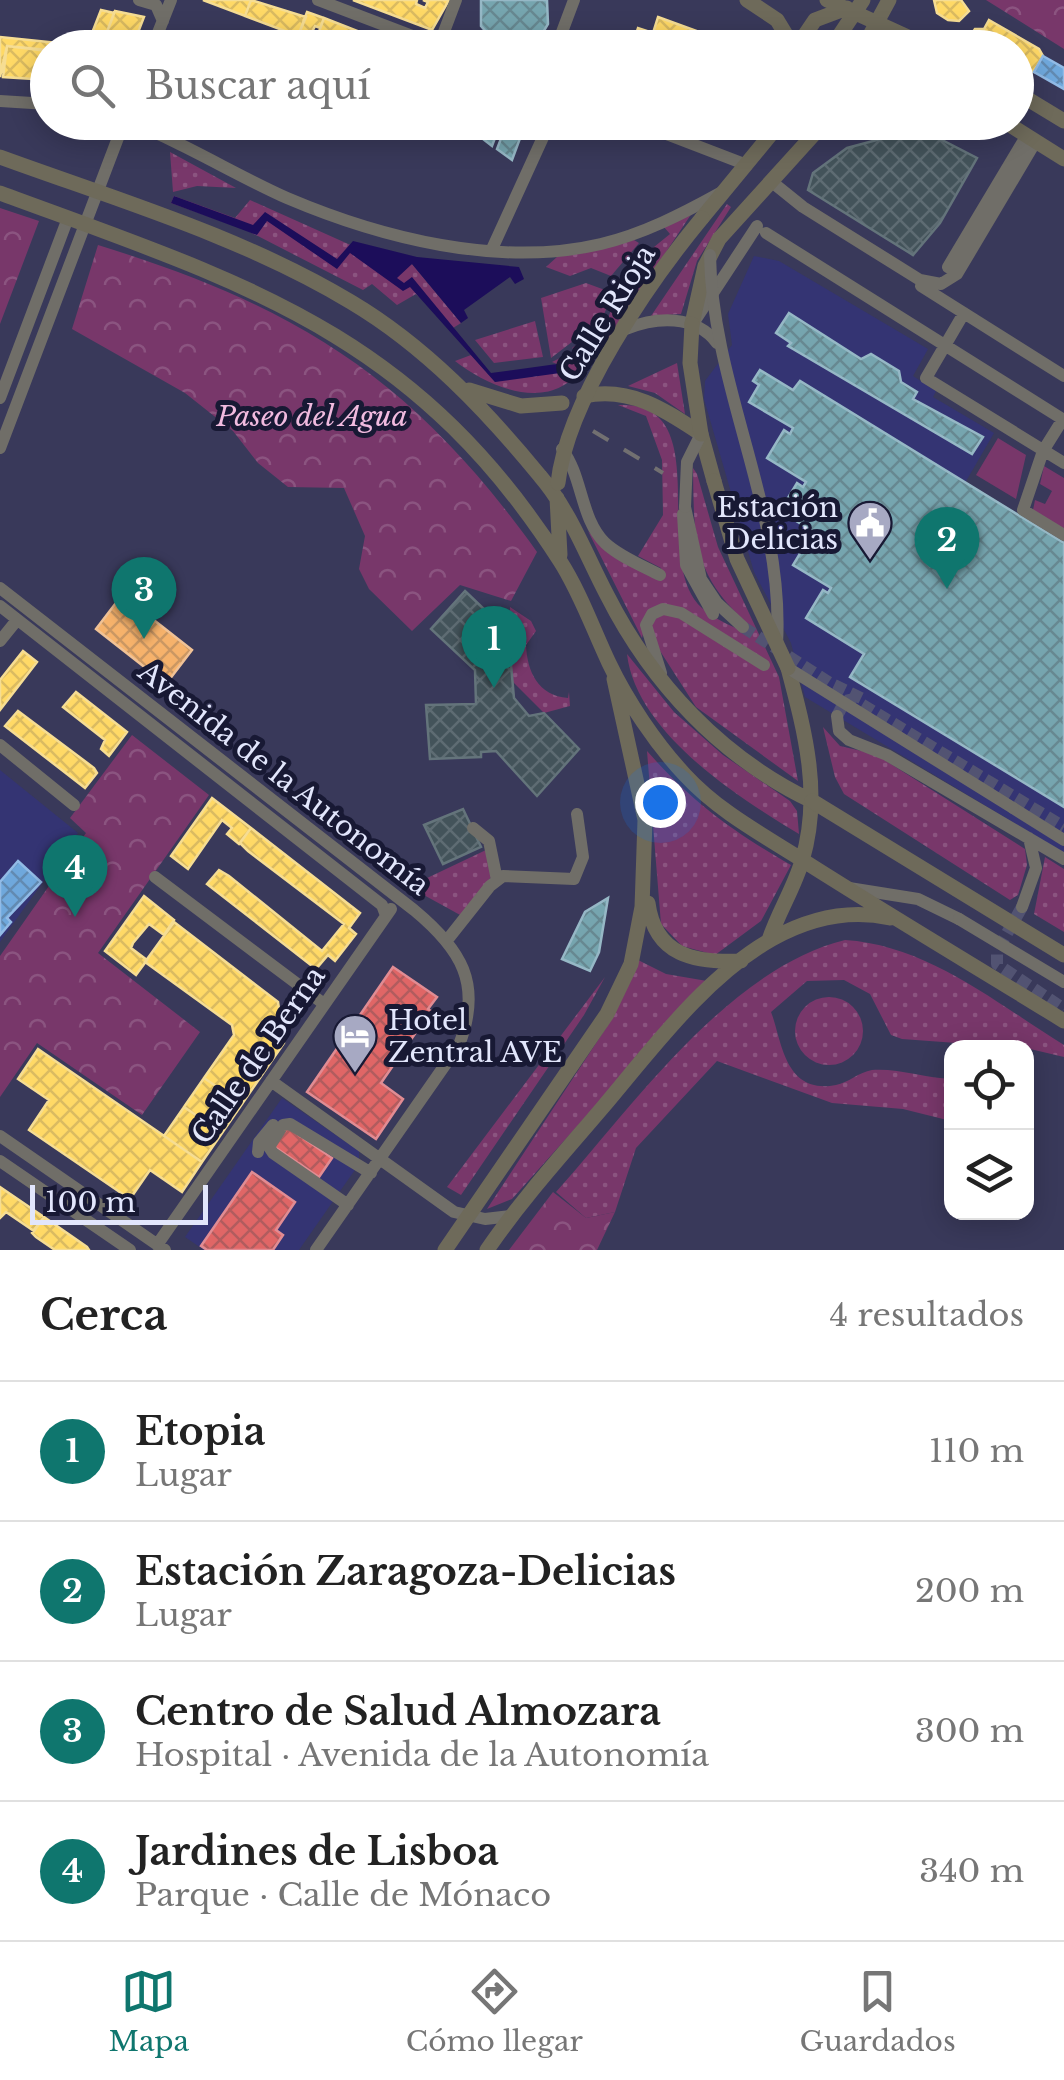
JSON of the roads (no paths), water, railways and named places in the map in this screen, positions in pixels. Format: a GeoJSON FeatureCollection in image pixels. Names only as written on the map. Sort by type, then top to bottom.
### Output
{"type":"FeatureCollection","features":[{"type":"Feature","properties":{"kind":"main road"},"geometry":{"type":"LineString","coordinates":[[747,0],[777,20],[783,30]]}},
{"type":"Feature","properties":{"kind":"main road"},"geometry":{"type":"LineString","coordinates":[[827,0],[854,6],[896,30]]}},
{"type":"Feature","properties":{"kind":"main road"},"geometry":{"type":"LineString","coordinates":[[871,30],[889,0]]}},
{"type":"Feature","properties":{"kind":"main road"},"geometry":{"type":"LineString","coordinates":[[807,30],[814,20],[854,6]]}},
{"type":"Feature","properties":{"kind":"main road"},"geometry":{"type":"LineString","coordinates":[[841,30],[854,6]]}},
{"type":"Feature","properties":{"kind":"main road"},"geometry":{"type":"LineString","coordinates":[[1034,103],[1064,121]]}},
{"type":"Feature","properties":{"kind":"main road","name":"Calle Rioja"},"geometry":{"type":"LineString","coordinates":[[562,564],[557,491],[562,449],[584,396],[702,218],[767,140]]}},
{"type":"Feature","properties":{"kind":"main road"},"geometry":{"type":"LineString","coordinates":[[770,940],[802,860],[812,802],[807,748],[788,668],[736,559],[701,434],[692,378],[692,324],[710,255],[749,204],[810,140]]}},
{"type":"Feature","properties":{"kind":"main road"},"geometry":{"type":"LineString","coordinates":[[1034,140],[1064,159]]}},
{"type":"Feature","properties":{"kind":"main road"},"geometry":{"type":"LineString","coordinates":[[0,158],[243,247],[304,276],[392,329],[459,386],[557,491],[624,626],[666,687],[706,730],[748,762],[1064,955]]}},
{"type":"Feature","properties":{"kind":"main road"},"geometry":{"type":"LineString","coordinates":[[747,166],[778,177]]}},
{"type":"Feature","properties":{"kind":"main road"},"geometry":{"type":"LineString","coordinates":[[0,193],[202,266],[281,302],[400,378],[479,453],[562,564],[610,666],[686,777],[732,815],[1064,1022]]}},
{"type":"Feature","properties":{"kind":"main road"},"geometry":{"type":"LineString","coordinates":[[459,386],[521,406],[562,403],[609,393],[647,401],[701,434]]}},
{"type":"Feature","properties":{"kind":"main road"},"geometry":{"type":"LineString","coordinates":[[445,1250],[607,1014],[631,964],[645,907],[646,852],[638,778],[610,666]]}},
{"type":"Feature","properties":{"kind":"main road"},"geometry":{"type":"LineString","coordinates":[[645,907],[656,932],[688,959],[741,961]]}},
{"type":"Feature","properties":{"kind":"main road"},"geometry":{"type":"LineString","coordinates":[[487,1250],[510,1216],[646,1056],[741,961],[770,940],[834,916],[874,915],[906,924]]}},
{"type":"Feature","properties":{"kind":"street"},"geometry":{"type":"LineString","coordinates":[[139,0],[159,8],[163,20]]}},
{"type":"Feature","properties":{"kind":"street"},"geometry":{"type":"LineString","coordinates":[[159,30],[171,0]]}},
{"type":"Feature","properties":{"kind":"street"},"geometry":{"type":"LineString","coordinates":[[318,0],[398,30]]}},
{"type":"Feature","properties":{"kind":"street"},"geometry":{"type":"LineString","coordinates":[[446,30],[456,0]]}},
{"type":"Feature","properties":{"kind":"street"},"geometry":{"type":"LineString","coordinates":[[563,30],[574,0]]}},
{"type":"Feature","properties":{"kind":"street"},"geometry":{"type":"LineString","coordinates":[[0,101],[30,103]]}},
{"type":"Feature","properties":{"kind":"street"},"geometry":{"type":"LineString","coordinates":[[0,448],[119,140]]}},
{"type":"Feature","properties":{"kind":"street"},"geometry":{"type":"LineString","coordinates":[[176,140],[285,197],[358,225],[492,249],[559,250],[601,244],[670,219],[722,192]]}},
{"type":"Feature","properties":{"kind":"street"},"geometry":{"type":"LineString","coordinates":[[492,249],[542,140]]}},
{"type":"Feature","properties":{"kind":"street"},"geometry":{"type":"LineString","coordinates":[[681,140],[747,166]]}},
{"type":"Feature","properties":{"kind":"street"},"geometry":{"type":"LineString","coordinates":[[778,177],[803,207],[920,280],[942,284],[957,274],[1030,140]]}},
{"type":"Feature","properties":{"kind":"street"},"geometry":{"type":"LineString","coordinates":[[948,267],[1030,140]]}},
{"type":"Feature","properties":{"kind":"street"},"geometry":{"type":"LineString","coordinates":[[0,398],[68,218]]}},
{"type":"Feature","properties":{"kind":"street"},"geometry":{"type":"LineString","coordinates":[[692,324],[732,261],[762,230],[1064,419],[1043,451],[1022,510],[1064,535]]}},
{"type":"Feature","properties":{"kind":"street"},"geometry":{"type":"LineString","coordinates":[[710,255],[710,298],[717,344],[774,570],[777,646]]}},
{"type":"Feature","properties":{"kind":"street"},"geometry":{"type":"LineString","coordinates":[[921,286],[1064,376]]}},
{"type":"Feature","properties":{"kind":"street"},"geometry":{"type":"LineString","coordinates":[[964,313],[926,378],[1064,463]]}},
{"type":"Feature","properties":{"kind":"street"},"geometry":{"type":"LineString","coordinates":[[626,329],[659,320],[692,324],[717,344]]}},
{"type":"Feature","properties":{"kind":"street"},"geometry":{"type":"LineString","coordinates":[[701,434],[687,462],[681,528],[686,566],[713,614]]}},
{"type":"Feature","properties":{"kind":"street"},"geometry":{"type":"LineString","coordinates":[[562,449],[577,469],[596,532],[612,548],[660,576]]}},
{"type":"Feature","properties":{"kind":"street"},"geometry":{"type":"LineString","coordinates":[[685,507],[702,579],[716,603],[744,627]]}},
{"type":"Feature","properties":{"kind":"street","name":"Avenida de la Autonomía"},"geometry":{"type":"LineString","coordinates":[[0,588],[448,939],[468,986],[467,1021],[459,1045],[381,1158]]}},
{"type":"Feature","properties":{"kind":"street","name":"Avenida de la Autonomía"},"geometry":{"type":"LineString","coordinates":[[0,606],[382,905],[385,912]]}},
{"type":"Feature","properties":{"kind":"street"},"geometry":{"type":"LineString","coordinates":[[666,687],[646,631],[652,614],[663,608],[681,613],[764,665]]}},
{"type":"Feature","properties":{"kind":"street"},"geometry":{"type":"LineString","coordinates":[[0,641],[17,620]]}},
{"type":"Feature","properties":{"kind":"street"},"geometry":{"type":"LineString","coordinates":[[788,668],[1064,840]]}},
{"type":"Feature","properties":{"kind":"street"},"geometry":{"type":"LineString","coordinates":[[836,716],[836,726],[850,740],[887,755],[1064,859]]}},
{"type":"Feature","properties":{"kind":"street"},"geometry":{"type":"LineString","coordinates":[[0,746],[74,805]]}},
{"type":"Feature","properties":{"kind":"street"},"geometry":{"type":"LineString","coordinates":[[448,939],[497,880],[509,874],[574,878],[583,858],[578,814]]}},
{"type":"Feature","properties":{"kind":"street"},"geometry":{"type":"LineString","coordinates":[[473,828],[489,841],[497,880]]}},
{"type":"Feature","properties":{"kind":"street"},"geometry":{"type":"LineString","coordinates":[[1022,907],[1036,868],[1029,838]]}},
{"type":"Feature","properties":{"kind":"street"},"geometry":{"type":"LineString","coordinates":[[156,877],[324,1004]]}},
{"type":"Feature","properties":{"kind":"street"},"geometry":{"type":"LineString","coordinates":[[846,887],[928,902],[1064,982]]}},
{"type":"Feature","properties":{"kind":"street"},"geometry":{"type":"LineString","coordinates":[[385,912],[407,905]]}},
{"type":"Feature","properties":{"kind":"street","name":"Calle de Berna"},"geometry":{"type":"LineString","coordinates":[[161,1247],[385,912]]}},
{"type":"Feature","properties":{"kind":"street"},"geometry":{"type":"LineString","coordinates":[[271,1081],[467,1218],[510,1216]]}},
{"type":"Feature","properties":{"kind":"street"},"geometry":{"type":"LineString","coordinates":[[258,1152],[260,1139],[275,1122],[287,1118],[322,1131],[335,1140],[342,1154]]}},
{"type":"Feature","properties":{"kind":"street"},"geometry":{"type":"LineString","coordinates":[[346,1208],[269,1147],[288,1124],[370,1173]]}},
{"type":"Feature","properties":{"kind":"street"},"geometry":{"type":"LineString","coordinates":[[233,1135],[346,1208]]}},
{"type":"Feature","properties":{"kind":"street"},"geometry":{"type":"LineString","coordinates":[[0,1136],[161,1247]]}},
{"type":"Feature","properties":{"kind":"street"},"geometry":{"type":"LineString","coordinates":[[316,1250],[381,1158]]}},
{"type":"Feature","properties":{"kind":"street"},"geometry":{"type":"LineString","coordinates":[[0,1160],[130,1250]]}},
{"type":"Feature","properties":{"kind":"tunnel"},"geometry":{"type":"LineString","coordinates":[[743,627],[830,683],[863,699]]}},
{"type":"Feature","properties":{"kind":"tunnel"},"geometry":{"type":"LineString","coordinates":[[837,716],[845,701],[853,699],[1064,827]]}},
{"type":"Feature","properties":{"kind":"tunnel"},"geometry":{"type":"LineString","coordinates":[[1022,907],[997,951],[997,964],[1064,1009]]}},
{"type":"Feature","properties":{"kind":"railway"},"geometry":{"type":"LineString","coordinates":[[593,431],[663,473]]}},
{"type":"Feature","properties":{"kind":"place","name":"Estación Delicias"},"geometry":{"type":"Point","coordinates":[870,561]}},
{"type":"Feature","properties":{"kind":"place","name":"Estación Zaragoza-Delicias"},"geometry":{"type":"Point","coordinates":[947,589]}},
{"type":"Feature","properties":{"kind":"place","name":"Centro de Salud Almozara"},"geometry":{"type":"Point","coordinates":[144,639]}},
{"type":"Feature","properties":{"kind":"place","name":"Etopia"},"geometry":{"type":"Point","coordinates":[494,688]}},
{"type":"Feature","properties":{"kind":"place","name":"Jardines de Lisboa"},"geometry":{"type":"Point","coordinates":[75,917]}},
{"type":"Feature","properties":{"kind":"place","name":"Hotel Zentral AVE"},"geometry":{"type":"Point","coordinates":[355,1074]}},
{"type":"Feature","properties":{"kind":"park label","name":"Paseo del Agua"},"geometry":{"type":"Point","coordinates":[312,416]}}]}
